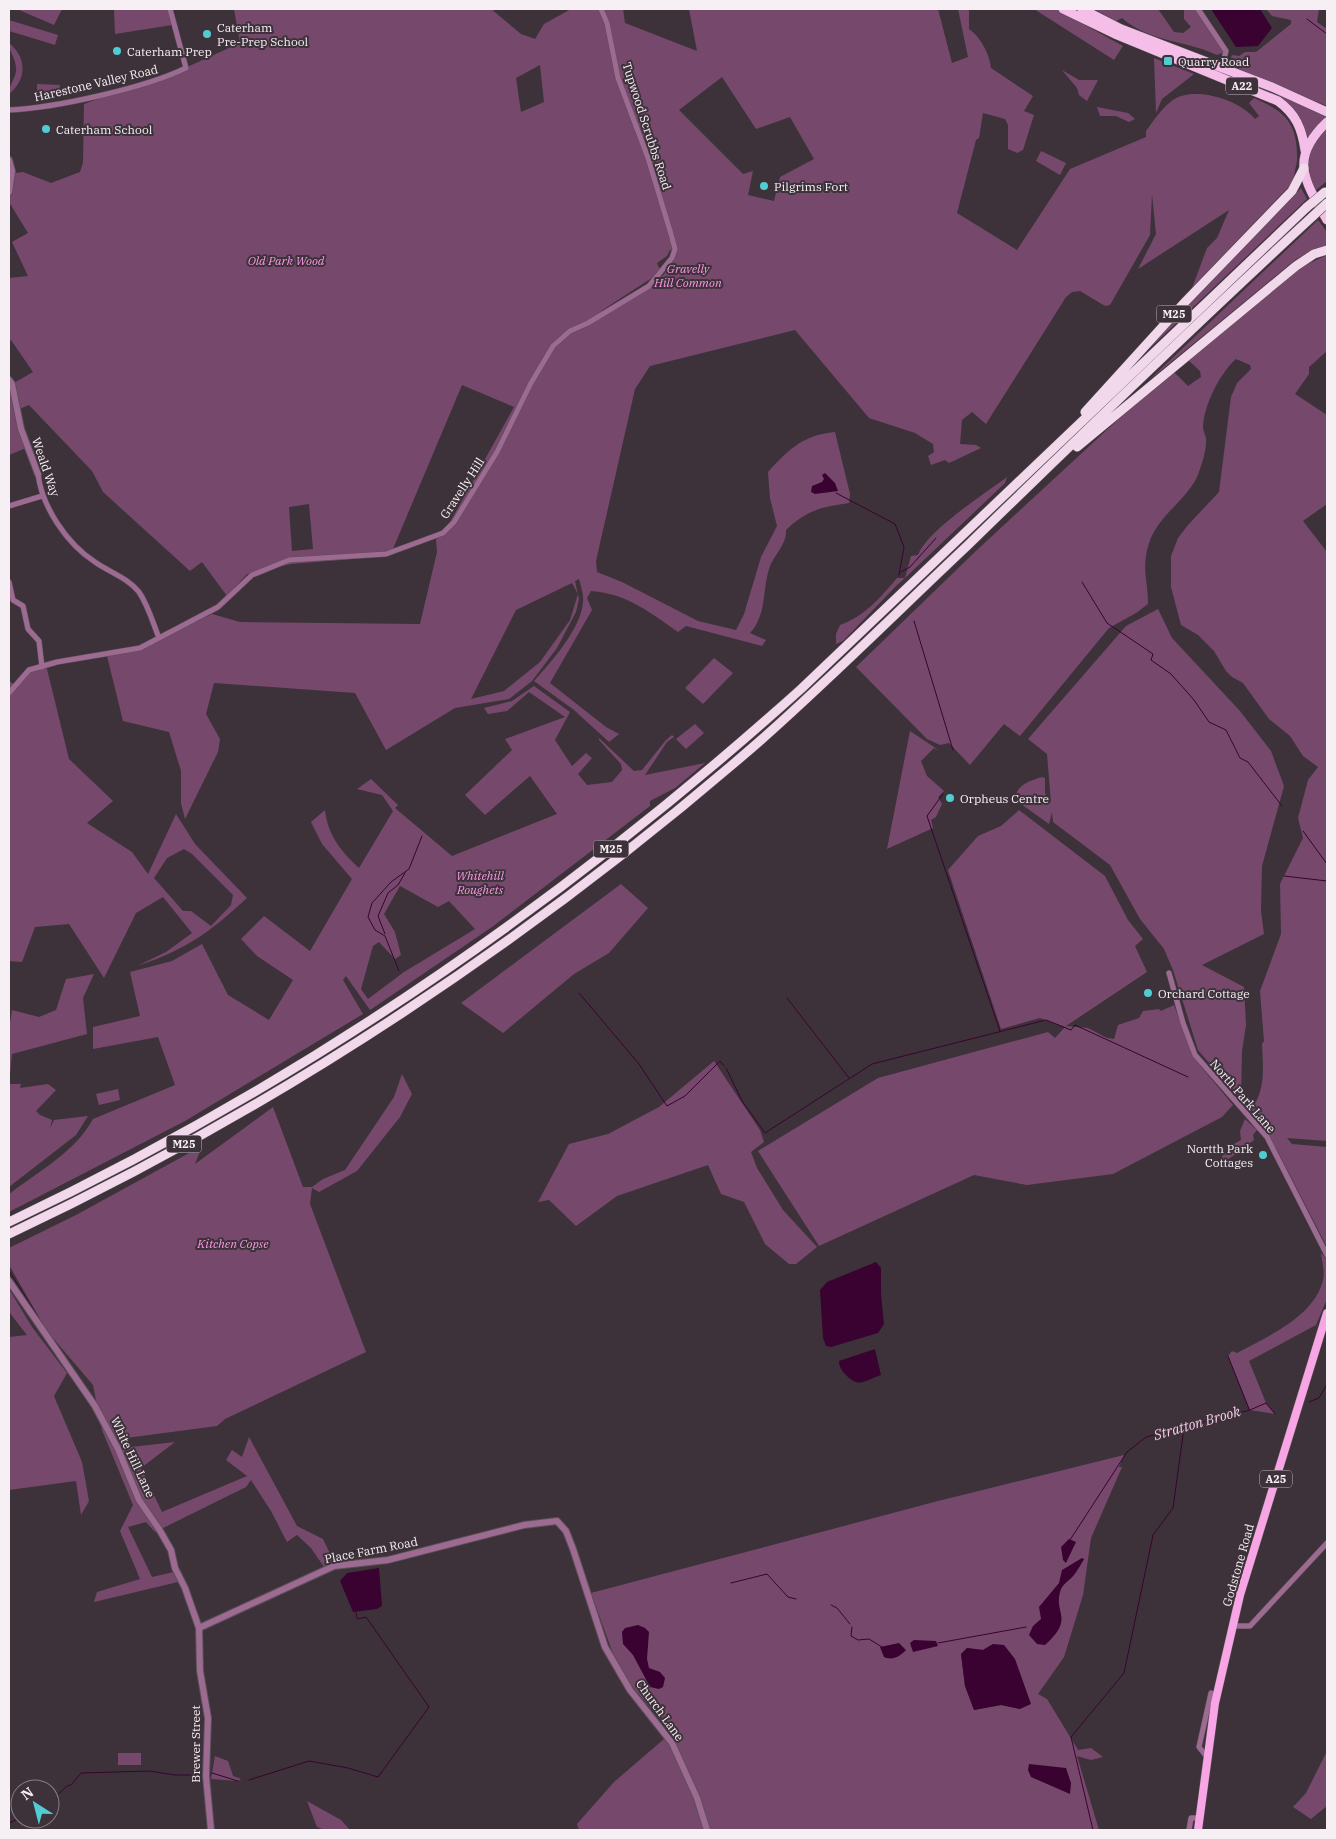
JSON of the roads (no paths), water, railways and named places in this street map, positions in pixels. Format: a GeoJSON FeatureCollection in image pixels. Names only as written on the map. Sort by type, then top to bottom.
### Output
{"type":"FeatureCollection","features":[{"type":"Feature","properties":{"kind":"highway","name":"A22"},"geometry":{"type":"LineString","coordinates":[[1064,9],[1115,34],[1327,112]]}},
{"type":"Feature","properties":{"kind":"highway","name":"A22"},"geometry":{"type":"LineString","coordinates":[[1082,9],[1121,29],[1221,73],[1269,96],[1287,107],[1298,121],[1305,150]]}},
{"type":"Feature","properties":{"kind":"highway"},"geometry":{"type":"LineString","coordinates":[[1327,122],[1315,134],[1305,150],[1304,168],[1309,187],[1327,220]]}},
{"type":"Feature","properties":{"kind":"highway","name":"M25"},"geometry":{"type":"LineString","coordinates":[[1042,460],[1185,302],[1292,191],[1304,168]]}},
{"type":"Feature","properties":{"kind":"highway","name":"M25"},"geometry":{"type":"LineString","coordinates":[[9,1222],[166,1142],[257,1091],[396,1004],[518,920],[659,811],[750,735],[836,657],[1326,191]]}},
{"type":"Feature","properties":{"kind":"highway","name":"M25"},"geometry":{"type":"LineString","coordinates":[[9,1234],[145,1165],[270,1095],[427,997],[542,915],[668,818],[768,733],[847,662],[1035,480],[1327,203]]}},
{"type":"Feature","properties":{"kind":"highway","name":"M25"},"geometry":{"type":"LineString","coordinates":[[1035,480],[1111,420],[1296,266],[1314,254],[1327,250]]}},
{"type":"Feature","properties":{"kind":"main road","name":"Godstone Road"},"geometry":{"type":"LineString","coordinates":[[1198,1830],[1207,1757],[1210,1711],[1243,1585],[1327,1313]]}},
{"type":"Feature","properties":{"kind":"street","name":"Harestone Valley Road"},"geometry":{"type":"LineString","coordinates":[[9,110],[28,109],[102,94],[170,76],[186,68],[170,9]]}},
{"type":"Feature","properties":{"kind":"street","name":"Tupwood Scrubbs Road"},"geometry":{"type":"LineString","coordinates":[[601,9],[607,23],[618,78],[648,158],[675,249]]}},
{"type":"Feature","properties":{"kind":"street"},"geometry":{"type":"LineString","coordinates":[[1198,9],[1226,51],[1221,73]]}},
{"type":"Feature","properties":{"kind":"street"},"geometry":{"type":"LineString","coordinates":[[9,160],[12,171],[9,192]]}},
{"type":"Feature","properties":{"kind":"street","name":"Gravelly Hill"},"geometry":{"type":"LineString","coordinates":[[9,693],[30,670],[84,656],[140,648],[218,607],[252,575],[277,563],[289,560],[386,554],[443,533],[454,522],[497,452],[547,353],[570,331],[588,323],[649,286],[669,263],[675,249]]}},
{"type":"Feature","properties":{"kind":"street","name":"Weald Way"},"geometry":{"type":"LineString","coordinates":[[9,380],[12,384],[21,429],[38,474],[42,496],[76,547],[94,562],[129,582],[139,593],[159,638]]}},
{"type":"Feature","properties":{"kind":"street"},"geometry":{"type":"LineString","coordinates":[[9,506],[42,496]]}},
{"type":"Feature","properties":{"kind":"street"},"geometry":{"type":"LineString","coordinates":[[9,582],[13,600],[23,606],[26,612],[28,629],[39,641],[42,666]]}},
{"type":"Feature","properties":{"kind":"street","name":"North Park Lane"},"geometry":{"type":"LineString","coordinates":[[1169,972],[1183,1023],[1196,1055],[1267,1137],[1327,1255]]}},
{"type":"Feature","properties":{"kind":"street","name":"White Hill Lane"},"geometry":{"type":"LineString","coordinates":[[9,1281],[96,1406],[118,1448],[139,1500],[171,1550],[175,1568],[185,1588],[199,1628]]}},
{"type":"Feature","properties":{"kind":"street","name":"Place Farm Road"},"geometry":{"type":"LineString","coordinates":[[199,1628],[334,1566],[388,1560],[524,1525],[557,1521]]}},
{"type":"Feature","properties":{"kind":"street","name":"Church Lane"},"geometry":{"type":"LineString","coordinates":[[557,1521],[566,1531],[606,1647],[630,1690],[672,1743],[697,1798],[707,1830]]}},
{"type":"Feature","properties":{"kind":"street"},"geometry":{"type":"LineString","coordinates":[[1233,1626],[1250,1626],[1327,1543]]}},
{"type":"Feature","properties":{"kind":"street","name":"Brewer Street"},"geometry":{"type":"LineString","coordinates":[[199,1628],[200,1671],[208,1718],[206,1776],[212,1830]]}},
{"type":"Feature","properties":{"kind":"street"},"geometry":{"type":"LineString","coordinates":[[1210,1711],[1211,1693]]}},
{"type":"Feature","properties":{"kind":"street"},"geometry":{"type":"LineString","coordinates":[[1189,1830],[1191,1818],[1199,1818]]}},
{"type":"Feature","properties":{"kind":"waterway"},"geometry":{"type":"LineString","coordinates":[[1307,19],[1327,34]]}},
{"type":"Feature","properties":{"kind":"waterway"},"geometry":{"type":"LineString","coordinates":[[836,493],[895,524],[904,547],[899,575]]}},
{"type":"Feature","properties":{"kind":"waterway"},"geometry":{"type":"LineString","coordinates":[[901,572],[910,567],[936,538]]}},
{"type":"Feature","properties":{"kind":"waterway"},"geometry":{"type":"LineString","coordinates":[[1082,582],[1107,623],[1153,654],[1151,660],[1171,674],[1194,700],[1209,722],[1226,730],[1240,758],[1248,762],[1282,806]]}},
{"type":"Feature","properties":{"kind":"waterway"},"geometry":{"type":"LineString","coordinates":[[914,621],[953,750]]}},
{"type":"Feature","properties":{"kind":"waterway"},"geometry":{"type":"LineString","coordinates":[[943,794],[927,816],[1000,1031]]}},
{"type":"Feature","properties":{"kind":"waterway"},"geometry":{"type":"LineString","coordinates":[[1303,831],[1327,864]]}},
{"type":"Feature","properties":{"kind":"waterway"},"geometry":{"type":"LineString","coordinates":[[399,971],[385,936],[375,930],[368,917],[372,903],[391,882],[409,869],[422,836]]}},
{"type":"Feature","properties":{"kind":"waterway"},"geometry":{"type":"LineString","coordinates":[[385,934],[378,916],[388,893],[398,885],[405,873]]}},
{"type":"Feature","properties":{"kind":"waterway"},"geometry":{"type":"LineString","coordinates":[[1284,876],[1327,881]]}},
{"type":"Feature","properties":{"kind":"waterway"},"geometry":{"type":"LineString","coordinates":[[579,993],[639,1064],[667,1106],[685,1096],[720,1061],[724,1066]]}},
{"type":"Feature","properties":{"kind":"waterway"},"geometry":{"type":"LineString","coordinates":[[787,998],[849,1078]]}},
{"type":"Feature","properties":{"kind":"waterway"},"geometry":{"type":"LineString","coordinates":[[726,1068],[742,1101],[765,1133],[872,1064],[1046,1020],[1071,1030],[1075,1025],[1188,1077]]}},
{"type":"Feature","properties":{"kind":"waterway"},"geometry":{"type":"LineString","coordinates":[[9,1271],[37,1315]]}},
{"type":"Feature","properties":{"kind":"waterway"},"geometry":{"type":"LineString","coordinates":[[1228,1356],[1249,1409]]}},
{"type":"Feature","properties":{"kind":"waterway","name":"Stratton Brook"},"geometry":{"type":"LineString","coordinates":[[1309,1402],[1319,1398],[1327,1384]]}},
{"type":"Feature","properties":{"kind":"waterway","name":"Stratton Brook"},"geometry":{"type":"LineString","coordinates":[[1070,1540],[1127,1452],[1146,1437],[1250,1410],[1266,1403],[1275,1414]]}},
{"type":"Feature","properties":{"kind":"waterway"},"geometry":{"type":"LineString","coordinates":[[1093,1830],[1071,1737],[1124,1673],[1153,1535],[1173,1508],[1184,1428]]}},
{"type":"Feature","properties":{"kind":"waterway"},"geometry":{"type":"LineString","coordinates":[[352,1551],[370,1550],[381,1553]]}},
{"type":"Feature","properties":{"kind":"waterway","name":"Stratton Brook"},"geometry":{"type":"LineString","coordinates":[[731,1583],[767,1574],[788,1597],[796,1599]]}},
{"type":"Feature","properties":{"kind":"waterway","name":"Stratton Brook"},"geometry":{"type":"LineString","coordinates":[[831,1605],[837,1608],[850,1624]]}},
{"type":"Feature","properties":{"kind":"waterway"},"geometry":{"type":"LineString","coordinates":[[249,1780],[309,1761],[348,1768],[378,1777],[429,1707],[366,1617],[357,1619],[356,1612]]}},
{"type":"Feature","properties":{"kind":"waterway","name":"Stratton Brook"},"geometry":{"type":"LineString","coordinates":[[852,1627],[851,1636],[858,1640],[869,1639],[882,1647]]}},
{"type":"Feature","properties":{"kind":"waterway","name":"Stratton Brook"},"geometry":{"type":"LineString","coordinates":[[938,1643],[1026,1627]]}},
{"type":"Feature","properties":{"kind":"waterway"},"geometry":{"type":"LineString","coordinates":[[60,1793],[71,1785],[81,1773],[149,1771],[175,1775],[201,1775]]}},
{"type":"Feature","properties":{"kind":"waterway"},"geometry":{"type":"LineString","coordinates":[[212,1773],[238,1781]]}},
{"type":"Feature","properties":{"kind":"place","name":"Caterham Pre-Prep School"},"geometry":{"type":"Point","coordinates":[207,34]}},
{"type":"Feature","properties":{"kind":"place","name":"Caterham Prep"},"geometry":{"type":"Point","coordinates":[117,51]}},
{"type":"Feature","properties":{"kind":"place","name":"Quarry Road"},"geometry":{"type":"Point","coordinates":[1168,61]}},
{"type":"Feature","properties":{"kind":"place","name":"Caterham School"},"geometry":{"type":"Point","coordinates":[46,129]}},
{"type":"Feature","properties":{"kind":"place","name":"Pilgrims Fort"},"geometry":{"type":"Point","coordinates":[764,186]}},
{"type":"Feature","properties":{"kind":"place","name":"Orpheus Centre"},"geometry":{"type":"Point","coordinates":[950,798]}},
{"type":"Feature","properties":{"kind":"place","name":"Orchard Cottage"},"geometry":{"type":"Point","coordinates":[1148,993]}},
{"type":"Feature","properties":{"kind":"place","name":"Nortth Park Cottages"},"geometry":{"type":"Point","coordinates":[1263,1155]}},
{"type":"Feature","properties":{"kind":"park label","name":"Old Park Wood"},"geometry":{"type":"Point","coordinates":[286,260]}},
{"type":"Feature","properties":{"kind":"park label","name":"Gravelly Hill Common"},"geometry":{"type":"Point","coordinates":[688,275]}},
{"type":"Feature","properties":{"kind":"park label","name":"Whitehill Roughets"},"geometry":{"type":"Point","coordinates":[480,882]}},
{"type":"Feature","properties":{"kind":"park label","name":"Kitchen Copse"},"geometry":{"type":"Point","coordinates":[233,1243]}}]}
